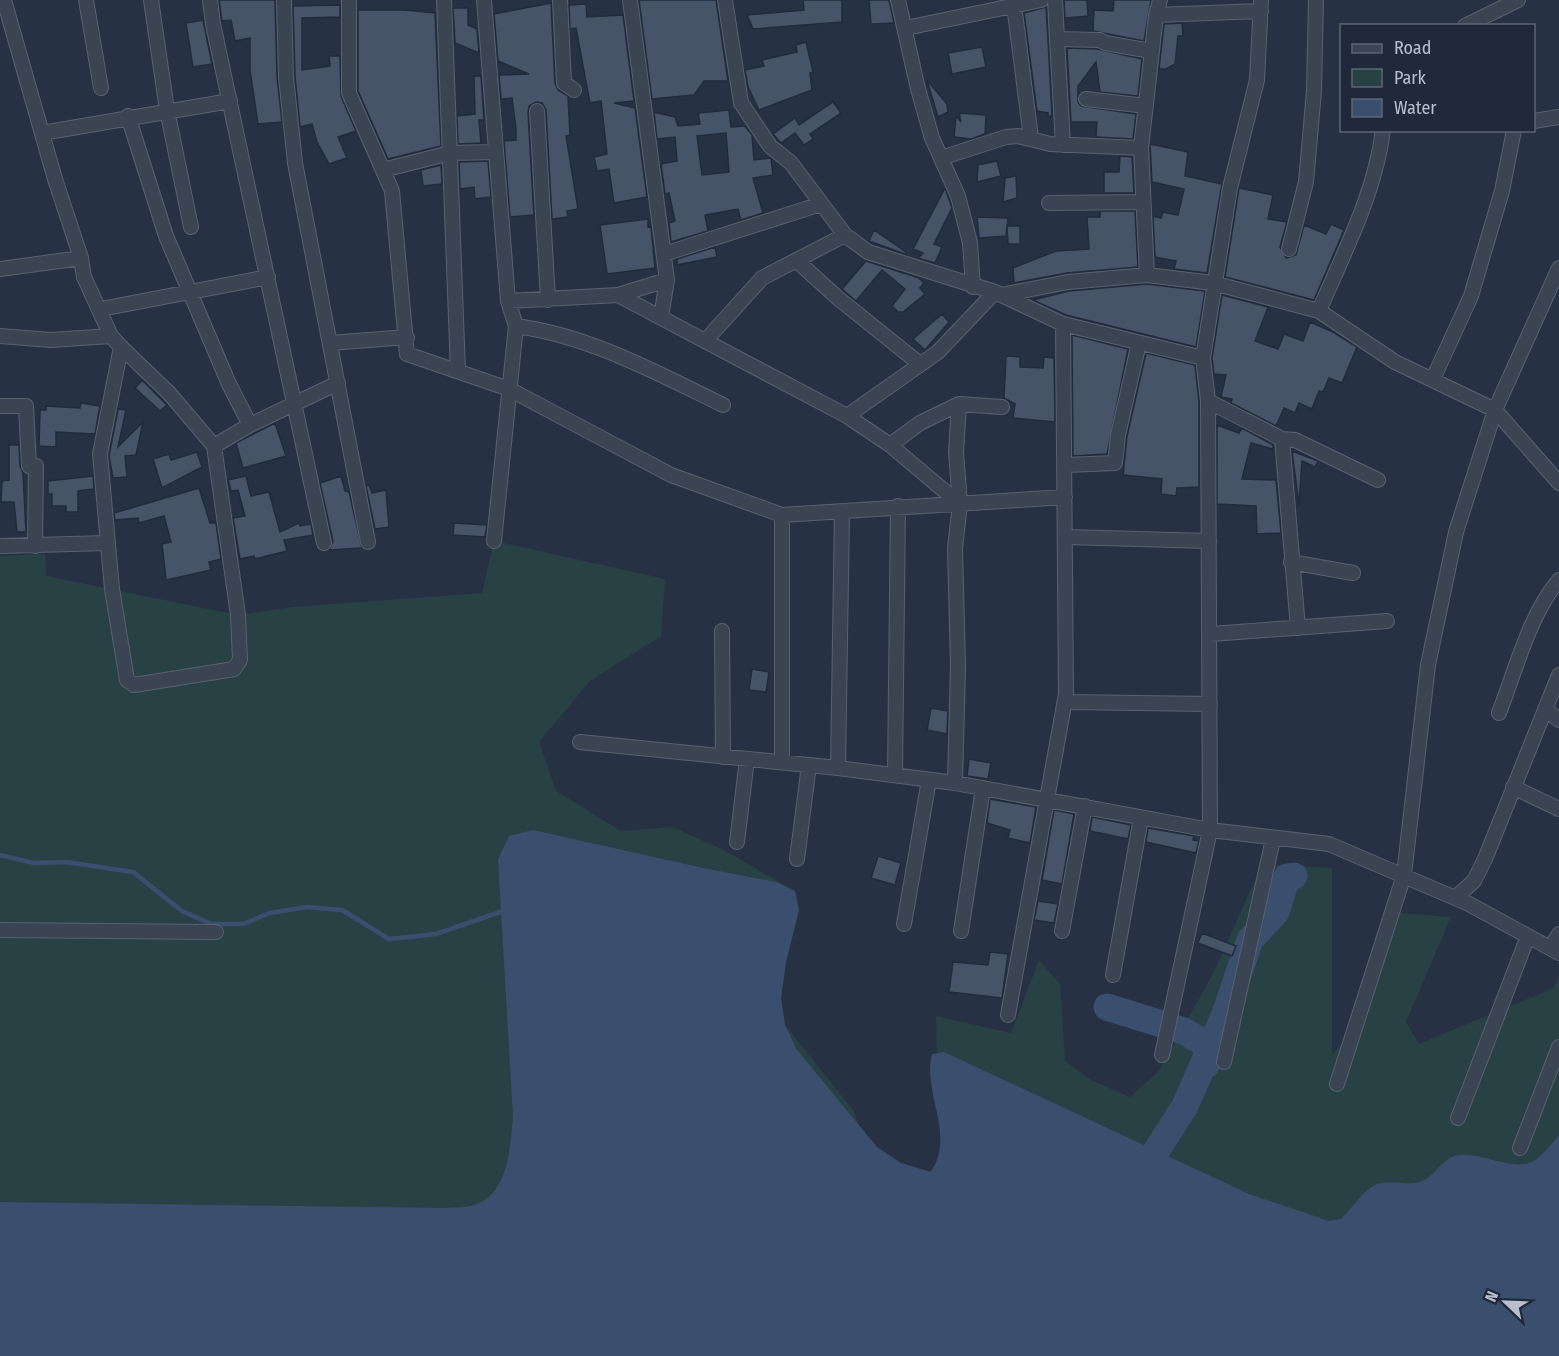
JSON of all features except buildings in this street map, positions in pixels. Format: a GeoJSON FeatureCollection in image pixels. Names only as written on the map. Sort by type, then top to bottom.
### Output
{"type":"FeatureCollection","features":[{"type":"Feature","properties":{"kind":"street"},"geometry":{"type":"LineString","coordinates":[[4,0],[81,258],[84,278],[111,336],[170,393],[214,446],[238,615],[240,660],[237,668],[134,685],[128,682],[112,589],[100,454],[121,347]]}},
{"type":"Feature","properties":{"kind":"street"},"geometry":{"type":"LineString","coordinates":[[86,0],[101,88]]}},
{"type":"Feature","properties":{"kind":"street"},"geometry":{"type":"LineString","coordinates":[[151,0],[167,110],[191,226]]}},
{"type":"Feature","properties":{"kind":"street"},"geometry":{"type":"LineString","coordinates":[[210,0],[324,543]]}},
{"type":"Feature","properties":{"kind":"street"},"geometry":{"type":"LineString","coordinates":[[284,0],[286,77],[295,163],[368,542]]}},
{"type":"Feature","properties":{"kind":"street"},"geometry":{"type":"LineString","coordinates":[[348,0],[349,93],[392,191],[407,354],[509,389],[671,475],[782,515],[1065,497]]}},
{"type":"Feature","properties":{"kind":"street"},"geometry":{"type":"LineString","coordinates":[[444,0],[458,371]]}},
{"type":"Feature","properties":{"kind":"street"},"geometry":{"type":"LineString","coordinates":[[484,0],[508,301],[516,326],[494,541]]}},
{"type":"Feature","properties":{"kind":"street"},"geometry":{"type":"LineString","coordinates":[[560,0],[564,83],[574,90]]}},
{"type":"Feature","properties":{"kind":"street"},"geometry":{"type":"LineString","coordinates":[[630,0],[667,280],[661,317]]}},
{"type":"Feature","properties":{"kind":"street"},"geometry":{"type":"LineString","coordinates":[[725,0],[741,103],[770,146],[791,163],[820,204],[846,235],[868,252],[940,273],[973,287],[998,294],[1063,324],[1203,358]]}},
{"type":"Feature","properties":{"kind":"street"},"geometry":{"type":"LineString","coordinates":[[898,0],[918,89],[932,138],[958,196],[963,215],[970,243],[973,287]]}},
{"type":"Feature","properties":{"kind":"street"},"geometry":{"type":"LineString","coordinates":[[906,28],[1041,0]]}},
{"type":"Feature","properties":{"kind":"street"},"geometry":{"type":"LineString","coordinates":[[1055,0],[1063,145]]}},
{"type":"Feature","properties":{"kind":"street"},"geometry":{"type":"LineString","coordinates":[[1147,274],[1140,148],[1151,51],[1160,0]]}},
{"type":"Feature","properties":{"kind":"street"},"geometry":{"type":"LineString","coordinates":[[1289,249],[1306,182],[1314,91],[1316,0]]}},
{"type":"Feature","properties":{"kind":"street"},"geometry":{"type":"LineString","coordinates":[[1469,24],[1518,0]]}},
{"type":"Feature","properties":{"kind":"street"},"geometry":{"type":"LineString","coordinates":[[1014,5],[1031,138]]}},
{"type":"Feature","properties":{"kind":"street"},"geometry":{"type":"LineString","coordinates":[[1156,15],[1261,5],[1257,80],[1230,188],[1213,283],[1203,358],[1208,401],[1211,634],[1210,830],[1162,1055]]}},
{"type":"Feature","properties":{"kind":"street"},"geometry":{"type":"LineString","coordinates":[[1056,39],[1100,40],[1105,44],[1151,51]]}},
{"type":"Feature","properties":{"kind":"street"},"geometry":{"type":"LineString","coordinates":[[1086,99],[1146,106]]}},
{"type":"Feature","properties":{"kind":"street"},"geometry":{"type":"LineString","coordinates":[[42,133],[128,116],[230,101]]}},
{"type":"Feature","properties":{"kind":"street"},"geometry":{"type":"LineString","coordinates":[[537,111],[548,300]]}},
{"type":"Feature","properties":{"kind":"street"},"geometry":{"type":"LineString","coordinates":[[128,116],[166,236],[250,425]]}},
{"type":"Feature","properties":{"kind":"street"},"geometry":{"type":"LineString","coordinates":[[1535,121],[1559,117]]}},
{"type":"Feature","properties":{"kind":"street"},"geometry":{"type":"LineString","coordinates":[[1319,311],[1359,217],[1379,161],[1383,132]]}},
{"type":"Feature","properties":{"kind":"street"},"geometry":{"type":"LineString","coordinates":[[1434,379],[1471,296],[1502,191],[1514,132]]}},
{"type":"Feature","properties":{"kind":"street"},"geometry":{"type":"LineString","coordinates":[[941,158],[1006,137],[1031,138],[1063,145],[1140,148]]}},
{"type":"Feature","properties":{"kind":"street"},"geometry":{"type":"LineString","coordinates":[[383,170],[450,153],[495,152]]}},
{"type":"Feature","properties":{"kind":"street"},"geometry":{"type":"LineString","coordinates":[[1049,202],[1143,202]]}},
{"type":"Feature","properties":{"kind":"street"},"geometry":{"type":"LineString","coordinates":[[664,254],[820,204]]}},
{"type":"Feature","properties":{"kind":"street"},"geometry":{"type":"LineString","coordinates":[[706,340],[762,278],[846,235]]}},
{"type":"Feature","properties":{"kind":"street"},"geometry":{"type":"LineString","coordinates":[[0,269],[81,258]]}},
{"type":"Feature","properties":{"kind":"street"},"geometry":{"type":"LineString","coordinates":[[797,261],[839,299],[920,364]]}},
{"type":"Feature","properties":{"kind":"street"},"geometry":{"type":"LineString","coordinates":[[1337,1084],[1404,874],[1428,665],[1455,532],[1495,410],[1559,268]]}},
{"type":"Feature","properties":{"kind":"street"},"geometry":{"type":"LineString","coordinates":[[847,416],[938,352],[998,294],[1068,282],[1147,274],[1213,283],[1319,311],[1395,362],[1495,410],[1559,483]]}},
{"type":"Feature","properties":{"kind":"street"},"geometry":{"type":"LineString","coordinates":[[100,309],[268,277]]}},
{"type":"Feature","properties":{"kind":"street"},"geometry":{"type":"LineString","coordinates":[[508,301],[618,295],[667,280]]}},
{"type":"Feature","properties":{"kind":"street"},"geometry":{"type":"LineString","coordinates":[[618,295],[847,416],[890,445],[960,504]]}},
{"type":"Feature","properties":{"kind":"street"},"geometry":{"type":"LineString","coordinates":[[1008,1015],[1065,702],[1067,537],[1063,324]]}},
{"type":"Feature","properties":{"kind":"street"},"geometry":{"type":"LineString","coordinates":[[516,326],[541,330],[626,358],[723,405]]}},
{"type":"Feature","properties":{"kind":"street"},"geometry":{"type":"LineString","coordinates":[[0,336],[51,340],[111,336]]}},
{"type":"Feature","properties":{"kind":"street"},"geometry":{"type":"LineString","coordinates":[[330,343],[407,337]]}},
{"type":"Feature","properties":{"kind":"street"},"geometry":{"type":"LineString","coordinates":[[1066,465],[1115,463],[1118,435],[1139,343]]}},
{"type":"Feature","properties":{"kind":"street"},"geometry":{"type":"LineString","coordinates":[[214,446],[250,425],[338,383]]}},
{"type":"Feature","properties":{"kind":"street"},"geometry":{"type":"LineString","coordinates":[[1208,401],[1282,439],[1295,440],[1378,480]]}},
{"type":"Feature","properties":{"kind":"street"},"geometry":{"type":"LineString","coordinates":[[890,445],[920,423],[959,404],[1002,407]]}},
{"type":"Feature","properties":{"kind":"street"},"geometry":{"type":"LineString","coordinates":[[955,783],[958,666],[956,548],[960,504],[956,452],[959,404]]}},
{"type":"Feature","properties":{"kind":"street"},"geometry":{"type":"LineString","coordinates":[[0,406],[26,406],[29,466],[36,466],[35,546]]}},
{"type":"Feature","properties":{"kind":"street"},"geometry":{"type":"LineString","coordinates":[[1282,439],[1298,628]]}},
{"type":"Feature","properties":{"kind":"street"},"geometry":{"type":"LineString","coordinates":[[895,775],[898,506]]}},
{"type":"Feature","properties":{"kind":"street"},"geometry":{"type":"LineString","coordinates":[[838,768],[842,512]]}},
{"type":"Feature","properties":{"kind":"street"},"geometry":{"type":"LineString","coordinates":[[782,515],[782,762]]}},
{"type":"Feature","properties":{"kind":"street"},"geometry":{"type":"LineString","coordinates":[[1067,537],[1209,541]]}},
{"type":"Feature","properties":{"kind":"street"},"geometry":{"type":"LineString","coordinates":[[0,546],[107,543]]}},
{"type":"Feature","properties":{"kind":"street"},"geometry":{"type":"LineString","coordinates":[[1291,562],[1353,573]]}},
{"type":"Feature","properties":{"kind":"street"},"geometry":{"type":"LineString","coordinates":[[1499,713],[1530,632],[1551,589],[1559,580]]}},
{"type":"Feature","properties":{"kind":"street"},"geometry":{"type":"LineString","coordinates":[[1211,634],[1387,621]]}},
{"type":"Feature","properties":{"kind":"street"},"geometry":{"type":"LineString","coordinates":[[722,631],[723,757]]}},
{"type":"Feature","properties":{"kind":"street"},"geometry":{"type":"LineString","coordinates":[[1455,898],[1474,881],[1559,675]]}},
{"type":"Feature","properties":{"kind":"street"},"geometry":{"type":"LineString","coordinates":[[1065,702],[1210,704]]}},
{"type":"Feature","properties":{"kind":"street"},"geometry":{"type":"LineString","coordinates":[[1545,709],[1559,720]]}},
{"type":"Feature","properties":{"kind":"street"},"geometry":{"type":"LineString","coordinates":[[580,742],[838,768],[955,783],[1210,830],[1329,844],[1404,874],[1555,950],[1559,934]]}},
{"type":"Feature","properties":{"kind":"street"},"geometry":{"type":"LineString","coordinates":[[737,842],[747,759]]}},
{"type":"Feature","properties":{"kind":"street"},"geometry":{"type":"LineString","coordinates":[[797,859],[809,765]]}},
{"type":"Feature","properties":{"kind":"street"},"geometry":{"type":"LineString","coordinates":[[904,924],[929,780]]}},
{"type":"Feature","properties":{"kind":"street"},"geometry":{"type":"LineString","coordinates":[[1514,787],[1559,809]]}},
{"type":"Feature","properties":{"kind":"street"},"geometry":{"type":"LineString","coordinates":[[961,930],[983,788]]}},
{"type":"Feature","properties":{"kind":"street"},"geometry":{"type":"LineString","coordinates":[[1062,931],[1085,807]]}},
{"type":"Feature","properties":{"kind":"street"},"geometry":{"type":"LineString","coordinates":[[1113,975],[1141,818]]}},
{"type":"Feature","properties":{"kind":"street"},"geometry":{"type":"LineString","coordinates":[[1224,1062],[1272,839]]}},
{"type":"Feature","properties":{"kind":"street"},"geometry":{"type":"LineString","coordinates":[[0,930],[216,932]]}},
{"type":"Feature","properties":{"kind":"street"},"geometry":{"type":"LineString","coordinates":[[1458,1118],[1528,936]]}},
{"type":"Feature","properties":{"kind":"street"},"geometry":{"type":"LineString","coordinates":[[1520,1148],[1559,1047]]}},
{"type":"Feature","properties":{"kind":"green space"},"geometry":{"type":"Polygon","coordinates":[[[494,541],[665,579],[661,636],[590,681],[539,742],[556,791],[621,831],[672,827],[722,849],[795,891],[799,910],[786,962],[781,998],[785,1025],[854,1111],[889,1222],[939,1159],[942,1139],[938,1109],[936,1016],[1011,1033],[1039,960],[1060,984],[1065,1061],[1089,1079],[1130,1097],[1158,1072],[1215,970],[1262,864],[1332,868],[1332,1055],[1365,1016],[1388,912],[1451,917],[1406,1022],[1419,1044],[1554,988],[1559,975],[1559,1356],[0,1356],[0,556],[45,554],[46,576],[238,615],[293,607],[482,593],[494,541]]]}},
{"type":"Feature","properties":{"kind":"water"},"geometry":{"type":"Polygon","coordinates":[[[533,830],[776,882],[795,891],[799,910],[786,962],[781,998],[785,1025],[797,1050],[877,1147],[901,1163],[931,1172],[938,1157],[940,1128],[930,1069],[932,1054],[944,1052],[1249,1194],[1329,1221],[1341,1219],[1364,1193],[1375,1185],[1387,1182],[1420,1182],[1448,1159],[1458,1155],[1475,1156],[1510,1164],[1528,1163],[1542,1154],[1559,1135],[1559,1356],[0,1356],[0,1202],[446,1208],[472,1206],[486,1199],[495,1190],[506,1168],[513,1117],[498,859],[509,836],[533,830]]]}},
{"type":"Feature","properties":{"kind":"waterway"},"geometry":{"type":"LineString","coordinates":[[0,855],[34,863],[66,862],[133,872],[182,911],[211,924],[243,924],[270,913],[307,907],[342,910],[389,939],[436,934],[503,911]]}},
{"type":"Feature","properties":{"kind":"waterway"},"geometry":{"type":"LineString","coordinates":[[1135,1184],[1185,1106],[1225,1014],[1250,940],[1276,912],[1287,877],[1294,876]]}},
{"type":"Feature","properties":{"kind":"waterway"},"geometry":{"type":"LineString","coordinates":[[1107,1007],[1184,1031],[1205,1044],[1209,1059],[1206,1065]]}}]}
